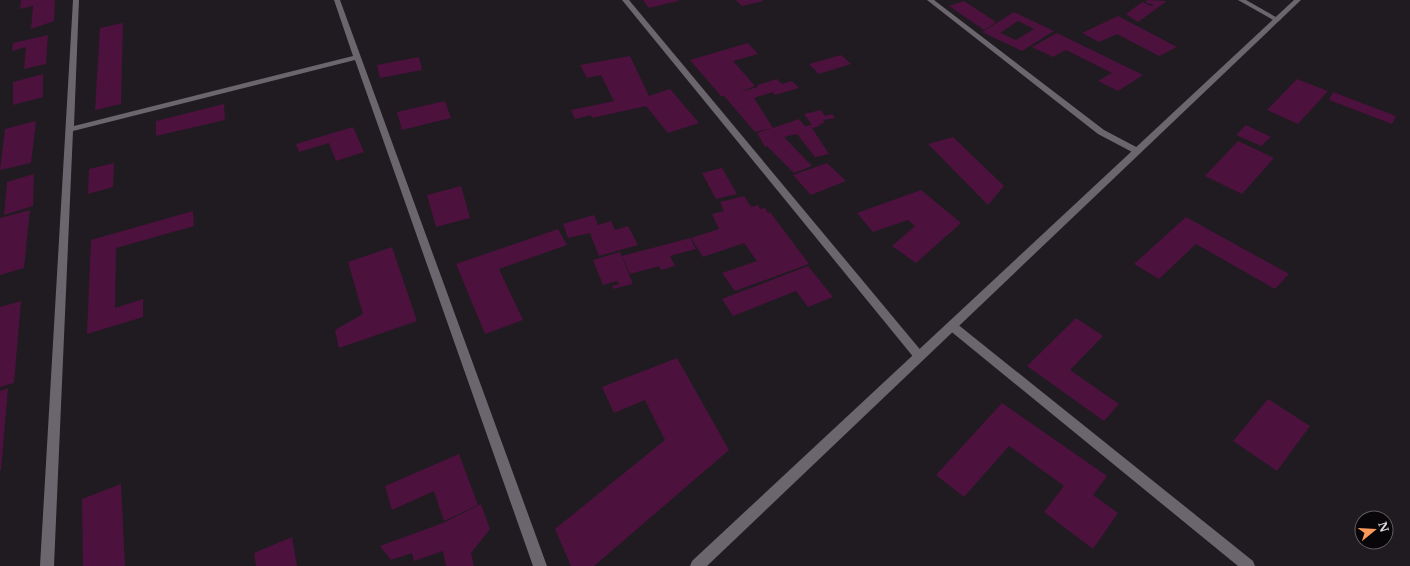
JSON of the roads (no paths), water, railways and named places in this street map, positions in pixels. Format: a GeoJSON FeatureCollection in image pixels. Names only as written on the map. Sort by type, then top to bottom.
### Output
{"type":"FeatureCollection","features":[{"type":"Feature","properties":{"kind":"street"},"geometry":{"type":"LineString","coordinates":[[47,566],[76,0]]}},
{"type":"Feature","properties":{"kind":"street"},"geometry":{"type":"LineString","coordinates":[[337,0],[540,566]]}},
{"type":"Feature","properties":{"kind":"street"},"geometry":{"type":"LineString","coordinates":[[625,0],[919,356]]}},
{"type":"Feature","properties":{"kind":"street"},"geometry":{"type":"LineString","coordinates":[[930,0],[1101,132],[1137,151]]}},
{"type":"Feature","properties":{"kind":"street"},"geometry":{"type":"LineString","coordinates":[[1241,0],[1276,20]]}},
{"type":"Feature","properties":{"kind":"street"},"geometry":{"type":"LineString","coordinates":[[697,566],[1298,0]]}},
{"type":"Feature","properties":{"kind":"street"},"geometry":{"type":"LineString","coordinates":[[70,129],[357,58]]}},
{"type":"Feature","properties":{"kind":"street"},"geometry":{"type":"LineString","coordinates":[[952,326],[1248,566]]}}]}
